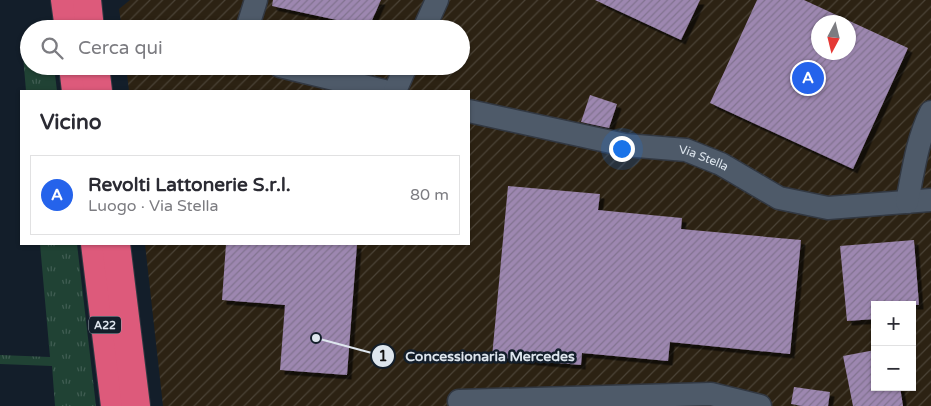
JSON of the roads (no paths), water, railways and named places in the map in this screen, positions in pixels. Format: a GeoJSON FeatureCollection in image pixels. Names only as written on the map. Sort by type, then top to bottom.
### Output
{"type":"FeatureCollection","features":[{"type":"Feature","properties":{"kind":"highway"},"geometry":{"type":"LineString","coordinates":[[65,0],[68,20]]}},
{"type":"Feature","properties":{"kind":"highway"},"geometry":{"type":"LineString","coordinates":[[87,0],[89,20]]}},
{"type":"Feature","properties":{"kind":"highway"},"geometry":{"type":"LineString","coordinates":[[74,75],[76,90]]}},
{"type":"Feature","properties":{"kind":"highway"},"geometry":{"type":"LineString","coordinates":[[96,75],[98,90]]}},
{"type":"Feature","properties":{"kind":"highway","name":"A22"},"geometry":{"type":"LineString","coordinates":[[95,245],[115,406]]}},
{"type":"Feature","properties":{"kind":"highway","name":"A22"},"geometry":{"type":"LineString","coordinates":[[116,245],[136,406]]}},
{"type":"Feature","properties":{"kind":"street"},"geometry":{"type":"LineString","coordinates":[[250,20],[256,0]]}},
{"type":"Feature","properties":{"kind":"street"},"geometry":{"type":"LineString","coordinates":[[428,20],[437,0]]}},
{"type":"Feature","properties":{"kind":"street"},"geometry":{"type":"LineString","coordinates":[[317,75],[380,90]]}},
{"type":"Feature","properties":{"kind":"street"},"geometry":{"type":"LineString","coordinates":[[395,90],[402,75]]}},
{"type":"Feature","properties":{"kind":"street","name":"Via Stella"},"geometry":{"type":"LineString","coordinates":[[470,111],[625,146],[686,150],[721,164],[779,198],[828,208],[931,200]]}},
{"type":"Feature","properties":{"kind":"street"},"geometry":{"type":"LineString","coordinates":[[907,202],[916,156],[931,112]]}},
{"type":"Feature","properties":{"kind":"street"},"geometry":{"type":"LineString","coordinates":[[459,401],[711,394],[760,406]]}},
{"type":"Feature","properties":{"kind":"place","name":"Revolti Lattonerie S.r.l."},"geometry":{"type":"Point","coordinates":[808,78]}},
{"type":"Feature","properties":{"kind":"place","name":"Concessionaria Mercedes"},"geometry":{"type":"Point","coordinates":[316,338]}}]}
